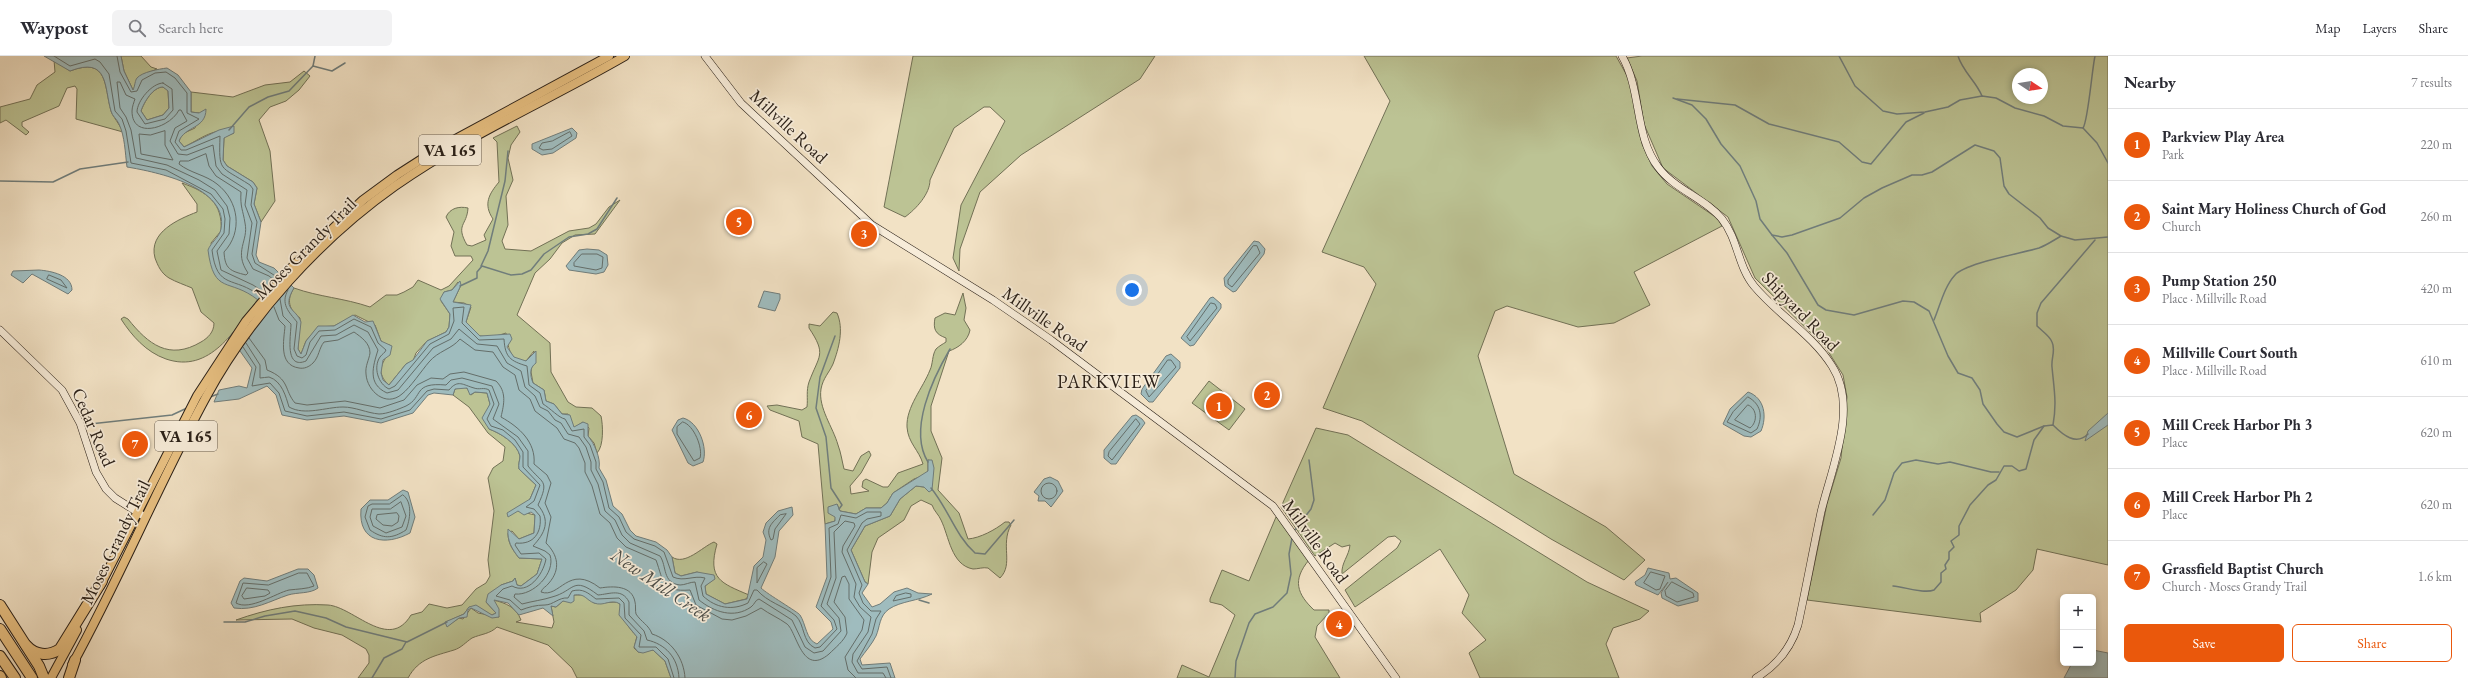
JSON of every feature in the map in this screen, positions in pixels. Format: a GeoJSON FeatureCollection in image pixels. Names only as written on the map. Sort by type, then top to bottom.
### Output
{"type":"FeatureCollection","features":[{"type":"Feature","properties":{"kind":"highway"},"geometry":{"type":"LineString","coordinates":[[26,645],[40,654],[52,653],[60,649],[102,581]]}},
{"type":"Feature","properties":{"kind":"highway"},"geometry":{"type":"LineString","coordinates":[[0,605],[26,645],[44,678]]}},
{"type":"Feature","properties":{"kind":"highway"},"geometry":{"type":"LineString","coordinates":[[0,629],[32,678]]}},
{"type":"Feature","properties":{"kind":"highway"},"geometry":{"type":"LineString","coordinates":[[2,659],[15,678]]}},
{"type":"Feature","properties":{"kind":"highway"},"geometry":{"type":"LineString","coordinates":[[69,678],[75,660]]}},
{"type":"Feature","properties":{"kind":"main road","name":"Moses Grandy Trail"},"geometry":{"type":"LineString","coordinates":[[65,678],[75,660],[197,396],[224,352],[246,321],[362,200],[397,174],[439,148],[609,56]]}},
{"type":"Feature","properties":{"kind":"main road","name":"Moses Grandy Trail"},"geometry":{"type":"LineString","coordinates":[[51,678],[102,581],[142,515],[206,397],[231,358],[292,273],[373,204],[442,155],[625,56]]}},
{"type":"Feature","properties":{"kind":"street","name":"Millville Road"},"geometry":{"type":"LineString","coordinates":[[705,56],[741,103],[872,225],[993,300],[1038,331],[1273,506],[1396,678]]}},
{"type":"Feature","properties":{"kind":"street","name":"Shipyard Road"},"geometry":{"type":"LineString","coordinates":[[1622,56],[1633,79],[1646,143],[1659,168],[1673,183],[1722,219],[1750,280],[1823,352],[1836,373],[1840,386],[1842,415],[1836,464],[1822,510],[1798,625],[1793,638],[1781,657],[1756,678]]}},
{"type":"Feature","properties":{"kind":"street","name":"Cedar Road"},"geometry":{"type":"LineString","coordinates":[[0,330],[59,385],[80,423],[95,469],[103,485],[115,498],[142,515]]}},
{"type":"Feature","properties":{"kind":"green space"},"geometry":{"type":"Polygon","coordinates":[[[121,56],[141,56],[151,67],[157,69],[141,76],[133,90],[124,71],[121,56]]]}},
{"type":"Feature","properties":{"kind":"green space"},"geometry":{"type":"Polygon","coordinates":[[[913,56],[1155,56],[1140,79],[1021,155],[980,192],[960,249],[959,271],[953,258],[961,205],[1005,121],[990,107],[984,107],[954,128],[930,180],[928,191],[914,210],[905,217],[884,207],[913,56]]]}},
{"type":"Feature","properties":{"kind":"green space"},"geometry":{"type":"Polygon","coordinates":[[[1364,56],[1616,56],[1630,81],[1642,144],[1652,166],[1667,184],[1717,218],[1722,226],[1634,272],[1650,305],[1614,323],[1578,327],[1507,306],[1495,311],[1478,356],[1514,474],[1606,527],[1645,560],[1624,580],[1551,539],[1362,421],[1323,408],[1376,284],[1364,267],[1322,252],[1390,101],[1364,56]]]}},
{"type":"Feature","properties":{"kind":"green space"},"geometry":{"type":"Polygon","coordinates":[[[1642,56],[2108,56],[2108,565],[2037,549],[2033,570],[2016,590],[1980,613],[1981,622],[1807,600],[1827,504],[1841,458],[1847,397],[1843,375],[1826,348],[1755,278],[1728,217],[1663,168],[1644,124],[1637,81],[1627,58],[1642,56]]]}},
{"type":"Feature","properties":{"kind":"green space"},"geometry":{"type":"Polygon","coordinates":[[[54,60],[70,71],[83,67],[92,68],[98,71],[105,84],[112,113],[123,132],[76,119],[77,89],[75,86],[67,88],[59,106],[22,122],[22,126],[29,132],[26,135],[6,120],[0,123],[0,107],[30,99],[37,85],[55,72],[54,60]]]}},
{"type":"Feature","properties":{"kind":"green space"},"geometry":{"type":"Polygon","coordinates":[[[304,71],[310,76],[299,90],[286,101],[270,107],[259,120],[270,151],[275,201],[261,222],[254,204],[257,188],[253,182],[227,166],[223,160],[224,137],[234,133],[228,131],[215,132],[208,134],[184,147],[179,141],[182,134],[195,128],[199,113],[191,112],[191,92],[233,97],[265,85],[290,82],[304,71]]]}},
{"type":"Feature","properties":{"kind":"green space"},"geometry":{"type":"Polygon","coordinates":[[[163,87],[168,90],[169,108],[163,115],[147,120],[141,111],[144,103],[152,92],[163,87]]]}},
{"type":"Feature","properties":{"kind":"green space"},"geometry":{"type":"Polygon","coordinates":[[[517,126],[520,132],[511,145],[508,158],[513,180],[506,196],[508,225],[502,241],[505,249],[531,251],[569,231],[589,228],[596,224],[609,207],[620,200],[595,234],[575,235],[562,243],[550,259],[535,273],[517,315],[550,343],[551,372],[568,402],[576,407],[592,408],[601,416],[602,441],[597,453],[594,443],[588,436],[589,428],[583,422],[574,428],[568,414],[562,414],[554,404],[546,401],[544,390],[533,383],[531,372],[534,351],[526,361],[520,361],[510,352],[506,333],[493,337],[480,336],[466,322],[471,307],[464,303],[453,302],[461,285],[458,282],[452,290],[444,292],[441,301],[450,314],[449,327],[446,332],[427,341],[416,353],[413,361],[406,364],[389,385],[382,377],[381,368],[384,360],[390,352],[390,345],[386,345],[381,341],[375,325],[355,315],[334,326],[318,327],[306,341],[301,354],[298,349],[300,318],[293,312],[289,301],[294,288],[313,294],[370,307],[386,295],[397,295],[413,287],[418,280],[441,290],[449,286],[473,260],[471,256],[455,256],[451,246],[454,232],[446,217],[455,208],[468,208],[462,229],[467,245],[472,246],[486,240],[484,235],[493,219],[488,209],[488,199],[499,182],[497,142],[493,138],[517,126]]]}},
{"type":"Feature","properties":{"kind":"green space"},"geometry":{"type":"Polygon","coordinates":[[[182,183],[199,190],[206,195],[212,200],[219,213],[221,231],[211,243],[220,281],[249,292],[258,299],[240,324],[220,346],[208,355],[196,360],[182,362],[166,359],[146,348],[140,343],[121,319],[124,317],[128,319],[143,336],[160,347],[169,350],[179,350],[201,342],[206,339],[213,329],[214,323],[201,312],[192,288],[166,276],[160,269],[155,258],[154,249],[160,234],[182,218],[197,212],[197,204],[182,183]]]}},
{"type":"Feature","properties":{"kind":"green space"},"geometry":{"type":"Polygon","coordinates":[[[963,293],[966,308],[964,320],[970,330],[969,334],[962,344],[949,351],[931,406],[931,431],[942,458],[938,490],[959,513],[968,539],[992,531],[1005,522],[1009,522],[1011,525],[1007,540],[1006,567],[1000,578],[988,568],[973,569],[960,562],[955,556],[939,516],[932,505],[921,500],[911,506],[904,520],[878,538],[872,552],[868,584],[865,582],[851,550],[865,526],[890,516],[900,499],[916,486],[924,487],[932,461],[928,460],[928,471],[925,475],[914,479],[893,493],[887,503],[881,508],[866,508],[856,514],[840,511],[837,504],[835,521],[825,524],[818,444],[802,437],[799,421],[770,410],[767,406],[777,405],[802,410],[807,407],[808,385],[820,355],[818,344],[809,328],[809,324],[820,326],[833,312],[837,313],[840,325],[840,338],[833,364],[821,389],[824,410],[836,438],[844,469],[853,471],[861,456],[869,451],[871,455],[861,473],[850,486],[851,494],[869,491],[862,487],[863,481],[866,479],[883,487],[888,487],[898,473],[923,464],[909,438],[907,420],[912,405],[931,368],[936,349],[946,342],[946,338],[939,335],[936,331],[934,325],[935,318],[945,313],[955,315],[963,293]]]}},
{"type":"Feature","properties":{"kind":"green space"},"geometry":{"type":"Polygon","coordinates":[[[1209,381],[1245,409],[1229,430],[1192,403],[1209,381]]]}},
{"type":"Feature","properties":{"kind":"green space"},"geometry":{"type":"Polygon","coordinates":[[[462,387],[467,388],[471,395],[475,392],[487,393],[490,404],[489,429],[503,436],[512,443],[520,456],[519,469],[536,485],[530,499],[518,511],[535,515],[534,533],[519,539],[512,531],[508,533],[508,537],[511,547],[519,558],[542,559],[537,574],[521,586],[517,585],[515,578],[513,581],[501,585],[486,602],[496,613],[492,615],[469,607],[464,614],[446,622],[447,626],[459,618],[463,619],[471,608],[478,613],[499,617],[493,600],[506,604],[513,609],[521,620],[516,622],[552,628],[554,622],[551,606],[556,607],[563,601],[573,598],[574,595],[585,595],[594,603],[617,602],[620,604],[628,626],[637,636],[634,648],[638,652],[653,650],[665,661],[671,678],[577,678],[572,668],[548,645],[497,627],[488,633],[472,638],[457,649],[434,656],[422,662],[412,671],[408,678],[358,678],[369,663],[369,655],[366,649],[342,635],[314,628],[292,619],[236,620],[259,613],[293,606],[328,605],[349,613],[371,625],[382,629],[392,629],[402,625],[411,615],[422,612],[429,604],[447,608],[462,605],[476,589],[486,583],[490,576],[488,560],[494,511],[488,478],[493,468],[503,461],[505,447],[488,433],[469,407],[453,395],[455,389],[462,387]]]}},
{"type":"Feature","properties":{"kind":"green space"},"geometry":{"type":"Polygon","coordinates":[[[1316,428],[1348,435],[1587,582],[1649,611],[1640,619],[1613,628],[1606,644],[1619,678],[1480,678],[1469,653],[1486,640],[1462,613],[1469,595],[1440,549],[1355,607],[1345,590],[1397,548],[1401,541],[1395,536],[1388,537],[1342,574],[1350,545],[1342,547],[1335,543],[1315,556],[1281,507],[1316,428]]]}},
{"type":"Feature","properties":{"kind":"green space"},"geometry":{"type":"Polygon","coordinates":[[[1276,517],[1282,521],[1309,560],[1300,574],[1300,592],[1314,610],[1329,610],[1329,613],[1317,626],[1315,637],[1340,678],[1177,678],[1182,665],[1209,677],[1235,615],[1222,605],[1210,602],[1222,570],[1249,581],[1276,517]]]}},
{"type":"Feature","properties":{"kind":"green space"},"geometry":{"type":"Polygon","coordinates":[[[714,542],[717,544],[714,556],[715,572],[724,583],[749,595],[746,599],[725,604],[706,594],[705,586],[714,579],[697,572],[681,576],[675,573],[672,557],[677,559],[688,558],[714,542]]]}},
{"type":"Feature","properties":{"kind":"water","name":"New Mill Creek"},"geometry":{"type":"Polygon","coordinates":[[[44,56],[121,56],[124,71],[133,90],[137,78],[147,72],[167,68],[178,75],[191,92],[191,112],[199,113],[206,109],[203,120],[186,132],[179,141],[184,147],[219,130],[234,126],[234,133],[224,138],[223,160],[227,166],[253,182],[257,188],[254,204],[261,222],[256,255],[259,262],[274,268],[294,288],[290,295],[289,305],[299,317],[301,322],[298,349],[301,354],[306,341],[318,326],[334,326],[353,315],[365,322],[373,321],[381,341],[392,346],[390,355],[383,360],[381,373],[383,380],[389,385],[406,364],[413,360],[427,341],[446,332],[449,327],[450,314],[440,299],[444,292],[452,290],[460,281],[461,285],[453,302],[471,305],[466,322],[480,336],[510,334],[512,339],[507,347],[514,357],[526,361],[536,351],[536,363],[532,367],[531,372],[533,383],[544,390],[546,401],[554,404],[562,414],[570,415],[574,427],[583,422],[588,424],[588,436],[596,451],[599,460],[599,468],[606,480],[613,506],[622,514],[630,530],[636,536],[656,542],[667,550],[672,557],[675,573],[681,576],[697,572],[714,575],[715,579],[705,586],[706,594],[725,604],[747,599],[754,566],[763,557],[766,540],[763,532],[766,523],[778,511],[792,507],[793,515],[779,531],[775,557],[761,588],[800,615],[808,635],[813,642],[817,644],[833,629],[831,622],[816,607],[827,577],[825,524],[835,521],[835,517],[828,513],[828,507],[837,504],[840,511],[856,514],[866,508],[881,508],[887,503],[893,493],[928,471],[928,460],[932,460],[934,468],[932,490],[929,492],[924,487],[916,486],[900,499],[890,516],[865,526],[851,550],[865,582],[868,584],[862,593],[872,607],[880,604],[894,592],[907,588],[918,593],[932,594],[899,604],[889,609],[883,615],[874,639],[860,659],[862,665],[890,663],[895,678],[671,678],[665,661],[653,650],[643,653],[638,652],[634,647],[637,637],[619,615],[620,604],[614,602],[598,604],[591,602],[581,595],[574,595],[574,601],[571,603],[563,601],[556,607],[551,606],[553,616],[543,608],[519,615],[508,603],[494,600],[499,609],[499,617],[492,618],[471,608],[468,610],[467,617],[459,618],[447,627],[445,622],[464,614],[469,607],[476,605],[492,615],[496,613],[486,602],[488,594],[501,585],[513,581],[515,578],[517,585],[521,586],[537,574],[542,559],[519,558],[509,541],[508,529],[519,539],[534,533],[535,515],[531,512],[524,515],[518,511],[508,517],[507,513],[530,499],[536,485],[519,469],[520,456],[512,443],[503,436],[489,429],[482,418],[490,404],[487,393],[475,392],[470,395],[467,388],[455,389],[453,395],[434,393],[428,395],[413,413],[381,423],[344,416],[307,420],[282,415],[276,395],[267,386],[239,399],[214,402],[219,390],[239,386],[247,388],[252,368],[240,351],[228,339],[258,300],[248,293],[224,284],[214,274],[208,250],[219,235],[221,229],[220,214],[214,202],[203,192],[188,184],[155,173],[127,167],[121,129],[112,113],[102,76],[98,71],[92,68],[83,67],[70,71],[44,56]],[[163,87],[159,88],[152,92],[149,96],[141,111],[147,120],[163,115],[169,108],[168,91],[163,87]]]}},
{"type":"Feature","properties":{"kind":"water"},"geometry":{"type":"Polygon","coordinates":[[[572,128],[577,133],[576,138],[553,153],[542,155],[532,149],[532,144],[572,128]]]}},
{"type":"Feature","properties":{"kind":"water"},"geometry":{"type":"Polygon","coordinates":[[[1254,241],[1259,242],[1265,249],[1264,254],[1236,291],[1233,292],[1225,286],[1224,278],[1254,241]]]}},
{"type":"Feature","properties":{"kind":"water"},"geometry":{"type":"Polygon","coordinates":[[[579,250],[599,250],[607,255],[608,265],[604,272],[596,274],[569,270],[566,266],[579,250]]]}},
{"type":"Feature","properties":{"kind":"water"},"geometry":{"type":"Polygon","coordinates":[[[13,271],[49,271],[65,277],[69,281],[72,290],[68,294],[32,274],[23,283],[11,275],[13,271]]]}},
{"type":"Feature","properties":{"kind":"water"},"geometry":{"type":"Polygon","coordinates":[[[764,291],[780,294],[780,299],[775,311],[758,307],[764,291]]]}},
{"type":"Feature","properties":{"kind":"water"},"geometry":{"type":"Polygon","coordinates":[[[1213,297],[1221,304],[1221,308],[1194,345],[1190,346],[1181,338],[1210,298],[1213,297]]]}},
{"type":"Feature","properties":{"kind":"water"},"geometry":{"type":"Polygon","coordinates":[[[1171,354],[1180,362],[1180,368],[1153,402],[1149,402],[1141,394],[1142,389],[1166,356],[1171,354]]]}},
{"type":"Feature","properties":{"kind":"water"},"geometry":{"type":"Polygon","coordinates":[[[1748,392],[1754,395],[1761,403],[1764,414],[1761,431],[1751,437],[1744,436],[1723,424],[1730,409],[1748,392]]]}},
{"type":"Feature","properties":{"kind":"water"},"geometry":{"type":"Polygon","coordinates":[[[2108,413],[2108,425],[2085,441],[2088,431],[2108,413]]]}},
{"type":"Feature","properties":{"kind":"water"},"geometry":{"type":"Polygon","coordinates":[[[1136,415],[1145,423],[1116,464],[1111,464],[1104,458],[1104,450],[1132,416],[1136,415]]]}},
{"type":"Feature","properties":{"kind":"water"},"geometry":{"type":"Polygon","coordinates":[[[683,418],[689,420],[698,430],[703,443],[703,462],[693,466],[688,463],[672,430],[678,420],[683,418]]]}},
{"type":"Feature","properties":{"kind":"water"},"geometry":{"type":"Polygon","coordinates":[[[1050,477],[1058,481],[1063,491],[1051,507],[1045,501],[1038,501],[1039,496],[1034,492],[1044,479],[1050,477]]]}},
{"type":"Feature","properties":{"kind":"water"},"geometry":{"type":"Polygon","coordinates":[[[403,490],[408,492],[415,517],[410,533],[392,540],[375,539],[364,529],[361,520],[361,509],[370,500],[388,500],[403,490]]]}},
{"type":"Feature","properties":{"kind":"water"},"geometry":{"type":"Polygon","coordinates":[[[1648,568],[1669,573],[1670,579],[1676,578],[1698,593],[1698,601],[1678,606],[1662,598],[1661,593],[1668,582],[1658,595],[1636,585],[1635,582],[1645,575],[1648,568]]]}},
{"type":"Feature","properties":{"kind":"water"},"geometry":{"type":"Polygon","coordinates":[[[298,569],[308,569],[314,575],[318,588],[311,591],[288,595],[255,607],[241,609],[234,608],[231,603],[240,581],[244,578],[267,581],[298,569]]]}},
{"type":"Feature","properties":{"kind":"water"},"geometry":{"type":"Polygon","coordinates":[[[2096,651],[2108,653],[2108,678],[2064,678],[2070,666],[2096,666],[2096,651]]]}},
{"type":"Feature","properties":{"kind":"waterway"},"geometry":{"type":"LineString","coordinates":[[313,66],[315,56]]}},
{"type":"Feature","properties":{"kind":"waterway"},"geometry":{"type":"LineString","coordinates":[[1839,56],[1855,86],[1883,111],[1897,114],[1925,112],[1948,107],[1960,100],[1982,96],[1996,98],[2015,108],[2044,116],[2063,126],[2083,128],[2097,143],[2108,163]]}},
{"type":"Feature","properties":{"kind":"waterway"},"geometry":{"type":"LineString","coordinates":[[1958,56],[1960,62],[1982,96]]}},
{"type":"Feature","properties":{"kind":"waterway"},"geometry":{"type":"LineString","coordinates":[[2083,128],[2087,116],[2095,56]]}},
{"type":"Feature","properties":{"kind":"waterway"},"geometry":{"type":"LineString","coordinates":[[229,130],[249,107],[268,97],[289,91],[313,66],[332,71],[345,63]]}},
{"type":"Feature","properties":{"kind":"waterway"},"geometry":{"type":"LineString","coordinates":[[1673,98],[1692,105],[1706,119],[1721,144],[1740,166],[1756,201],[1760,219],[1772,235],[1782,237],[1792,235],[1840,218],[1864,198],[1882,188],[1912,175],[1922,175],[1932,172],[1975,145],[1994,151],[2000,158],[2004,186],[2009,194],[2040,218],[2048,228],[2061,236],[2075,240],[2108,237]]}},
{"type":"Feature","properties":{"kind":"waterway"},"geometry":{"type":"LineString","coordinates":[[1677,99],[1735,105],[1769,124],[1839,142],[1862,162],[1871,164],[1906,122],[1924,113]]}},
{"type":"Feature","properties":{"kind":"waterway"},"geometry":{"type":"LineString","coordinates":[[481,266],[488,251],[505,181],[508,151]]}},
{"type":"Feature","properties":{"kind":"waterway"},"geometry":{"type":"LineString","coordinates":[[0,181],[53,182],[80,169],[128,162]]}},
{"type":"Feature","properties":{"kind":"waterway"},"geometry":{"type":"LineString","coordinates":[[460,286],[477,278],[477,272],[482,266],[511,275],[522,274],[531,270],[544,254],[569,237],[588,234],[597,229],[617,198]]}},
{"type":"Feature","properties":{"kind":"waterway"},"geometry":{"type":"LineString","coordinates":[[1772,235],[1787,253],[1818,305],[1826,310],[1854,315],[1903,301],[1914,302],[1929,311],[1948,356],[1958,373],[1972,378],[1980,390],[1983,404],[2004,432],[2017,437],[2044,426]]}},
{"type":"Feature","properties":{"kind":"waterway"},"geometry":{"type":"LineString","coordinates":[[1934,320],[1948,285],[1955,275],[1961,271],[1970,266],[2039,248],[2061,236]]}},
{"type":"Feature","properties":{"kind":"waterway"},"geometry":{"type":"LineString","coordinates":[[2053,425],[2055,403],[2052,364],[2054,348],[2050,338],[2037,326],[2037,313],[2041,303],[2095,240]]}},
{"type":"Feature","properties":{"kind":"waterway"},"geometry":{"type":"LineString","coordinates":[[835,336],[820,377],[816,408],[826,437],[831,488],[842,505],[839,509]]}},
{"type":"Feature","properties":{"kind":"waterway"},"geometry":{"type":"LineString","coordinates":[[928,462],[923,449],[921,435],[925,404],[930,389],[950,349]]}},
{"type":"Feature","properties":{"kind":"waterway"},"geometry":{"type":"LineString","coordinates":[[210,397],[218,394]]}},
{"type":"Feature","properties":{"kind":"waterway"},"geometry":{"type":"LineString","coordinates":[[90,424],[172,415],[187,408]]}},
{"type":"Feature","properties":{"kind":"waterway"},"geometry":{"type":"LineString","coordinates":[[1893,586],[1920,591],[1934,590],[1941,582],[1941,573],[1946,569],[1945,565],[1949,559],[1949,552],[1954,547],[1951,541],[1959,535],[1959,526],[1970,505],[1988,485],[1996,480],[2004,466],[2012,466],[2019,471],[2026,469],[2034,440],[2044,426],[2053,425],[2065,435],[2074,439],[2079,439],[2088,434]]}},
{"type":"Feature","properties":{"kind":"waterway"},"geometry":{"type":"LineString","coordinates":[[1294,531],[1311,509],[1314,500],[1309,460]]}},
{"type":"Feature","properties":{"kind":"waterway"},"geometry":{"type":"LineString","coordinates":[[1873,515],[1885,500],[1894,473],[1902,463],[1916,460],[1938,464],[1950,462],[1991,472],[1999,472]]}},
{"type":"Feature","properties":{"kind":"waterway"},"geometry":{"type":"LineString","coordinates":[[931,488],[943,505],[962,538],[975,553],[985,554],[1014,520]]}},
{"type":"Feature","properties":{"kind":"waterway"},"geometry":{"type":"LineString","coordinates":[[1235,678],[1236,661],[1249,623],[1255,614],[1273,607],[1287,593],[1291,574],[1289,554],[1292,538]]}},
{"type":"Feature","properties":{"kind":"waterway"},"geometry":{"type":"LineString","coordinates":[[919,600],[929,603]]}},
{"type":"Feature","properties":{"kind":"waterway"},"geometry":{"type":"LineString","coordinates":[[224,622],[245,622],[265,616],[295,611],[326,618],[346,627],[407,642],[447,622]]}},
{"type":"Feature","properties":{"kind":"waterway"},"geometry":{"type":"LineString","coordinates":[[372,678],[384,658],[402,649],[406,642]]}},
{"type":"Feature","properties":{"kind":"place","name":"Mill Creek Harbor Ph 3"},"geometry":{"type":"Point","coordinates":[739,222]}},
{"type":"Feature","properties":{"kind":"place","name":"Pump Station 250"},"geometry":{"type":"Point","coordinates":[864,234]}},
{"type":"Feature","properties":{"kind":"place","name":"Saint Mary Holiness Church of God"},"geometry":{"type":"Point","coordinates":[1267,395]}},
{"type":"Feature","properties":{"kind":"place","name":"Parkview Play Area"},"geometry":{"type":"Point","coordinates":[1219,406]}},
{"type":"Feature","properties":{"kind":"place","name":"Mill Creek Harbor Ph 2"},"geometry":{"type":"Point","coordinates":[749,415]}},
{"type":"Feature","properties":{"kind":"place","name":"Grassfield Baptist Church"},"geometry":{"type":"Point","coordinates":[135,444]}},
{"type":"Feature","properties":{"kind":"place","name":"Millville Court South"},"geometry":{"type":"Point","coordinates":[1339,624]}},
{"type":"Feature","properties":{"kind":"district","name":"PARKVIEW"},"geometry":{"type":"Point","coordinates":[1109,381]}}]}
